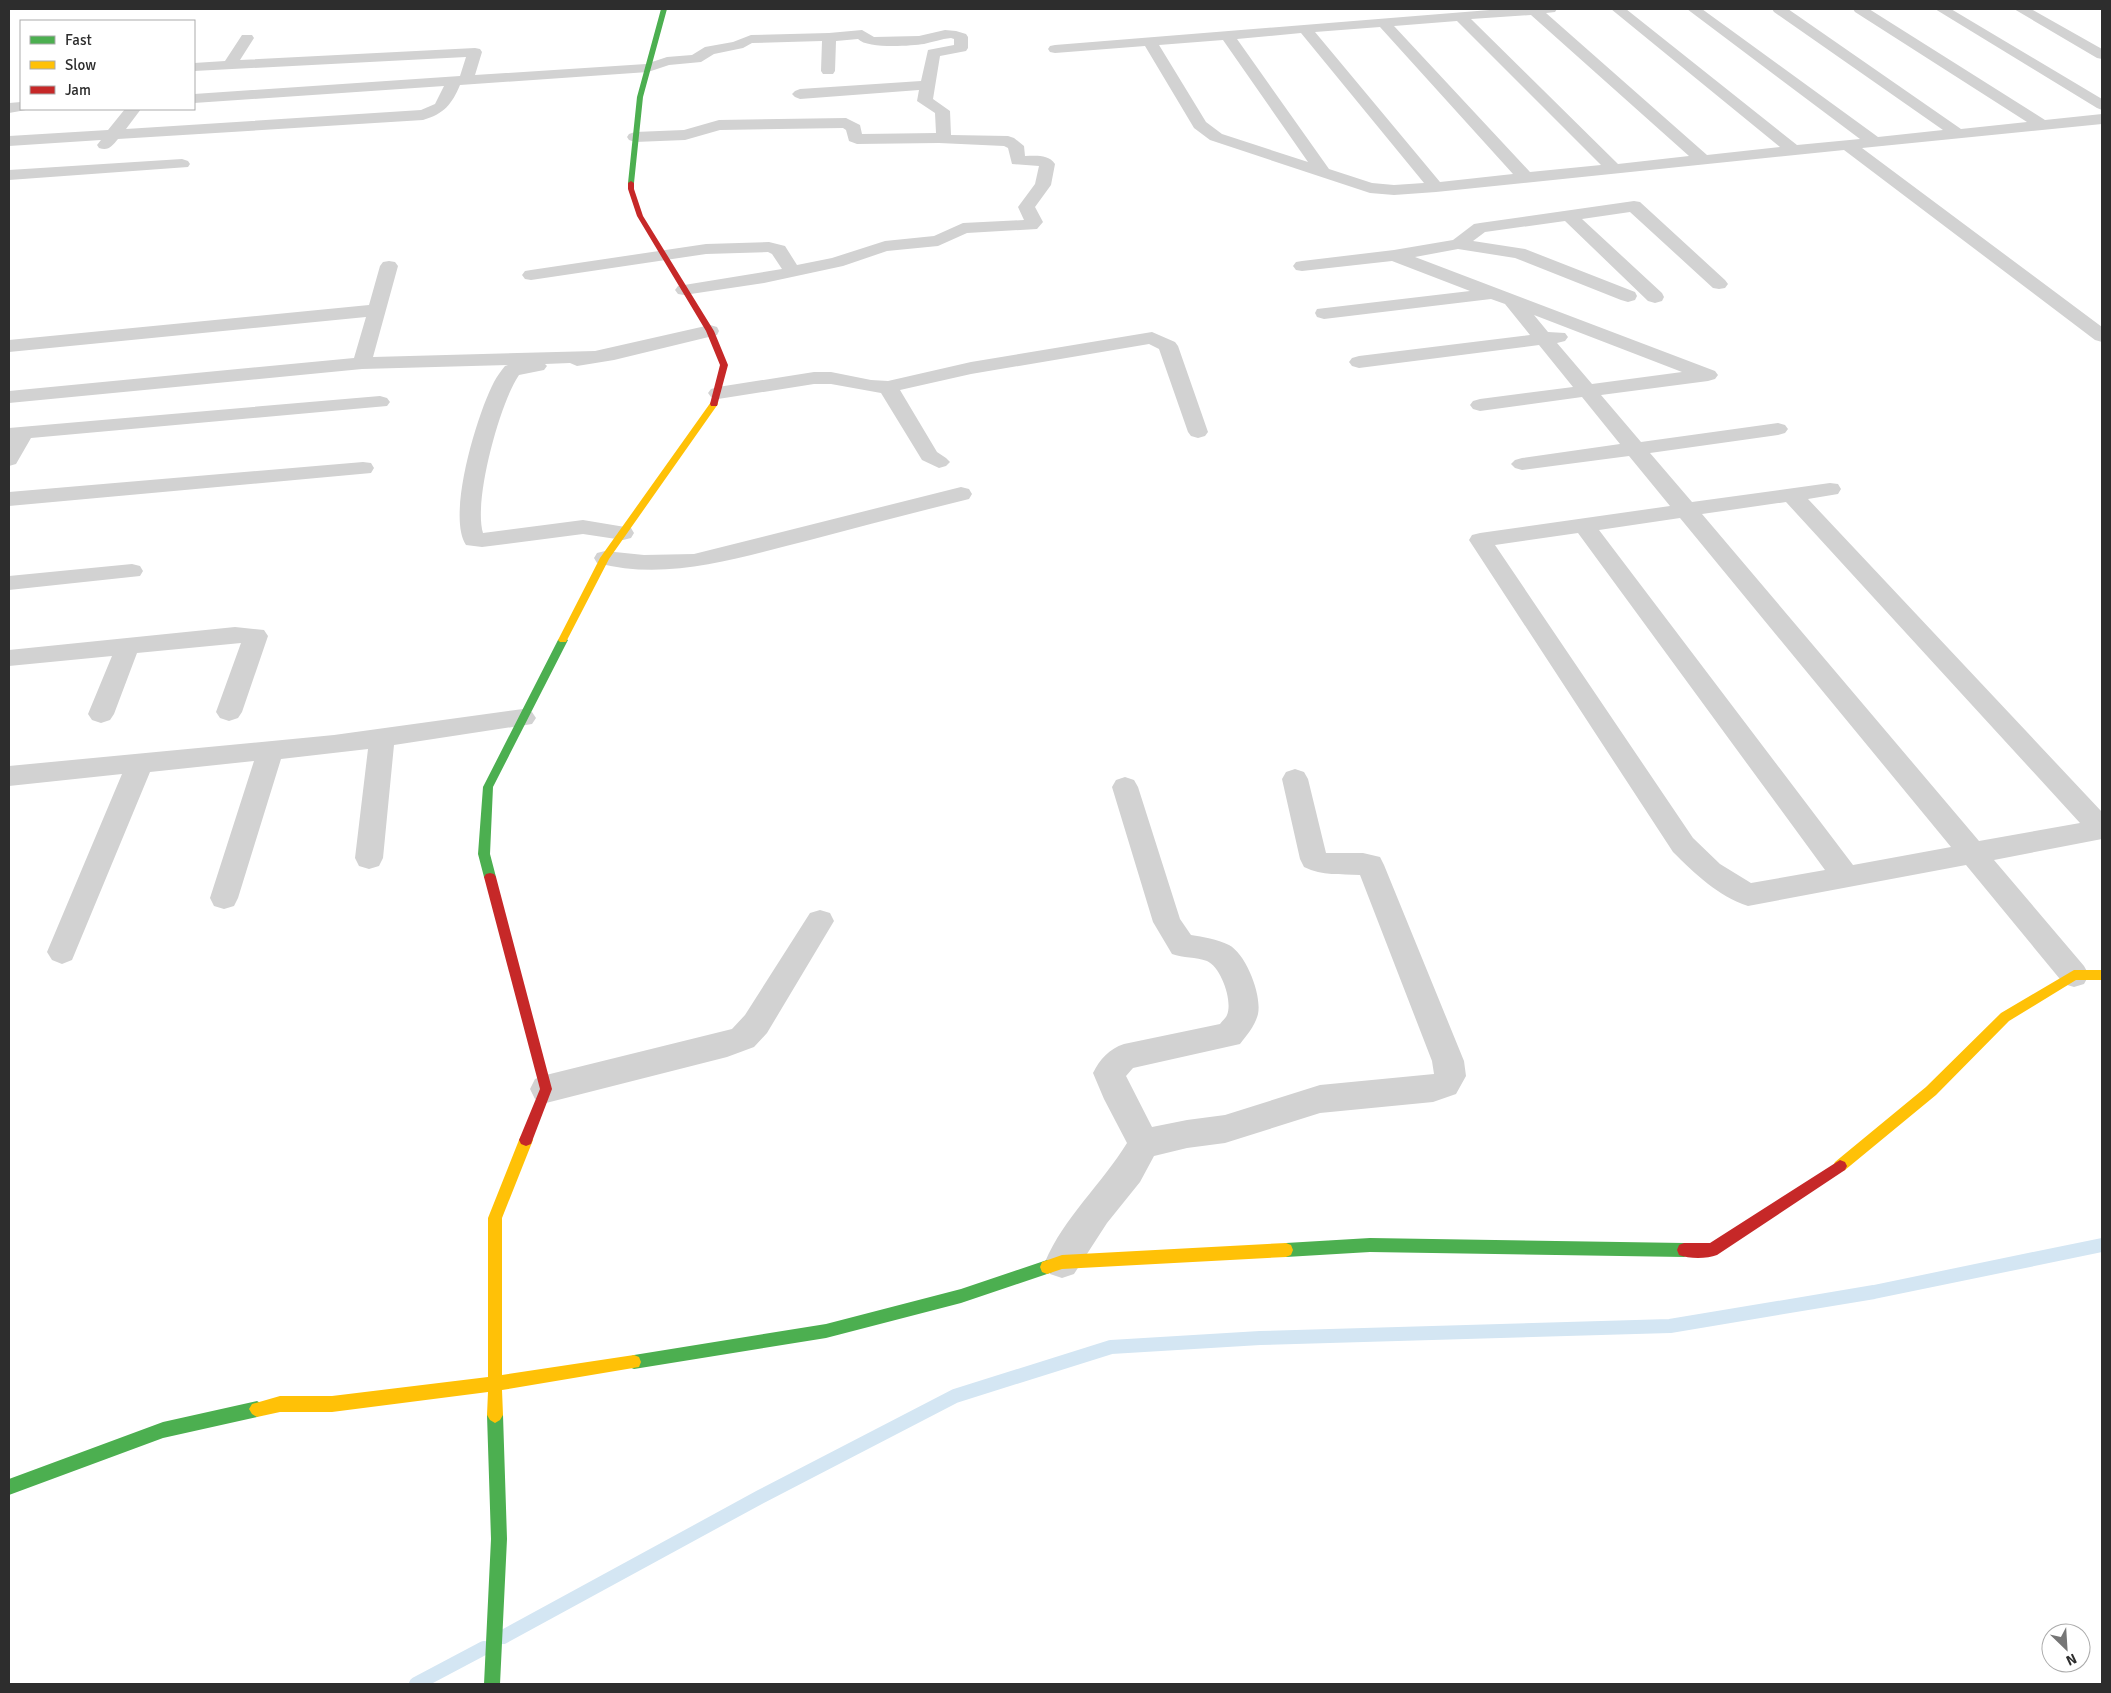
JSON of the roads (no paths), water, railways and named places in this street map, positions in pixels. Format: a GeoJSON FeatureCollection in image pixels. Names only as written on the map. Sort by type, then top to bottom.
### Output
{"type":"FeatureCollection","features":[{"type":"Feature","properties":{"kind":"street"},"geometry":{"type":"LineString","coordinates":[[492,1684],[500,1539],[494,1384],[495,1218],[546,1089],[484,854],[488,787],[605,558],[714,404],[724,365],[710,331],[640,216],[633,200],[630,176],[640,97],[660,30],[664,9]]}},
{"type":"Feature","properties":{"kind":"street"},"geometry":{"type":"LineString","coordinates":[[1055,49],[1550,9]]}},
{"type":"Feature","properties":{"kind":"street"},"geometry":{"type":"LineString","coordinates":[[1618,9],[1793,150]]}},
{"type":"Feature","properties":{"kind":"street"},"geometry":{"type":"LineString","coordinates":[[1694,9],[1874,141]]}},
{"type":"Feature","properties":{"kind":"street"},"geometry":{"type":"LineString","coordinates":[[1779,9],[1957,134]]}},
{"type":"Feature","properties":{"kind":"street"},"geometry":{"type":"LineString","coordinates":[[1860,9],[2042,125]]}},
{"type":"Feature","properties":{"kind":"street"},"geometry":{"type":"LineString","coordinates":[[1942,9],[2102,105]]}},
{"type":"Feature","properties":{"kind":"street"},"geometry":{"type":"LineString","coordinates":[[2021,9],[2102,55]]}},
{"type":"Feature","properties":{"kind":"street"},"geometry":{"type":"LineString","coordinates":[[2039,9],[2102,45]]}},
{"type":"Feature","properties":{"kind":"street"},"geometry":{"type":"LineString","coordinates":[[1534,10],[1702,159]]}},
{"type":"Feature","properties":{"kind":"street"},"geometry":{"type":"LineString","coordinates":[[1460,16],[1613,168]]}},
{"type":"Feature","properties":{"kind":"street"},"geometry":{"type":"LineString","coordinates":[[1383,22],[1525,177]]}},
{"type":"Feature","properties":{"kind":"street"},"geometry":{"type":"LineString","coordinates":[[1305,29],[1436,186]]}},
{"type":"Feature","properties":{"kind":"street"},"geometry":{"type":"LineString","coordinates":[[195,98],[648,68],[667,61],[696,59],[710,50],[738,45],[751,39],[829,37],[862,34],[867,40],[874,41],[920,40],[936,35],[960,35],[961,48],[933,53],[926,85],[924,101],[942,111],[944,130],[942,138]]}},
{"type":"Feature","properties":{"kind":"street"},"geometry":{"type":"LineString","coordinates":[[1227,35],[1323,172]]}},
{"type":"Feature","properties":{"kind":"street"},"geometry":{"type":"LineString","coordinates":[[9,141],[423,115],[436,111],[443,106],[460,81],[475,52],[479,37]]}},
{"type":"Feature","properties":{"kind":"street"},"geometry":{"type":"LineString","coordinates":[[828,71],[829,37]]}},
{"type":"Feature","properties":{"kind":"street"},"geometry":{"type":"LineString","coordinates":[[230,65],[247,38]]}},
{"type":"Feature","properties":{"kind":"street"},"geometry":{"type":"LineString","coordinates":[[1150,42],[1190,112],[1208,132],[1228,141],[1381,189],[1436,186],[2102,119]]}},
{"type":"Feature","properties":{"kind":"street"},"geometry":{"type":"LineString","coordinates":[[195,67],[475,52]]}},
{"type":"Feature","properties":{"kind":"street"},"geometry":{"type":"LineString","coordinates":[[800,94],[926,85]]}},
{"type":"Feature","properties":{"kind":"street"},"geometry":{"type":"LineString","coordinates":[[86,170],[132,110]]}},
{"type":"Feature","properties":{"kind":"street"},"geometry":{"type":"LineString","coordinates":[[635,137],[685,135],[719,125],[846,123],[854,128],[855,138],[857,139],[942,138],[945,140],[1008,141],[1016,146],[1018,161],[1042,161],[1047,164],[1043,185],[1026,207],[1033,224],[1007,228],[963,228],[938,242],[886,246],[837,262],[764,278],[684,290]]}},
{"type":"Feature","properties":{"kind":"street"},"geometry":{"type":"LineString","coordinates":[[1846,144],[2102,336]]}},
{"type":"Feature","properties":{"kind":"street"},"geometry":{"type":"LineString","coordinates":[[9,175],[182,164]]}},
{"type":"Feature","properties":{"kind":"street"},"geometry":{"type":"LineString","coordinates":[[1458,244],[1480,228],[1634,206],[1719,284]]}},
{"type":"Feature","properties":{"kind":"street"},"geometry":{"type":"LineString","coordinates":[[1568,215],[1655,297]]}},
{"type":"Feature","properties":{"kind":"street"},"geometry":{"type":"LineString","coordinates":[[1302,266],[1394,256],[1458,244],[1519,253],[1546,262],[1628,296]]}},
{"type":"Feature","properties":{"kind":"street"},"geometry":{"type":"LineString","coordinates":[[531,275],[706,249],[775,248],[779,250],[792,271]]}},
{"type":"Feature","properties":{"kind":"street"},"geometry":{"type":"LineString","coordinates":[[1591,256],[1608,253]]}},
{"type":"Feature","properties":{"kind":"street"},"geometry":{"type":"LineString","coordinates":[[1394,256],[1708,375],[1480,405]]}},
{"type":"Feature","properties":{"kind":"street"},"geometry":{"type":"LineString","coordinates":[[1546,262],[1573,258]]}},
{"type":"Feature","properties":{"kind":"street"},"geometry":{"type":"LineString","coordinates":[[362,364],[389,266]]}},
{"type":"Feature","properties":{"kind":"street"},"geometry":{"type":"LineString","coordinates":[[1324,312],[1502,297],[1544,339],[2074,975]]}},
{"type":"Feature","properties":{"kind":"street"},"geometry":{"type":"LineString","coordinates":[[9,346],[377,310]]}},
{"type":"Feature","properties":{"kind":"street"},"geometry":{"type":"LineString","coordinates":[[623,533],[583,527],[541,530],[482,540],[474,540],[470,535],[475,471],[494,410],[509,373],[523,367],[595,357],[710,331]]}},
{"type":"Feature","properties":{"kind":"street"},"geometry":{"type":"LineString","coordinates":[[1359,362],[1597,333]]}},
{"type":"Feature","properties":{"kind":"street"},"geometry":{"type":"LineString","coordinates":[[718,393],[814,378],[832,378],[871,386],[888,387],[971,368],[1085,350],[1130,340],[1152,338],[1168,346],[1198,432]]}},
{"type":"Feature","properties":{"kind":"street"},"geometry":{"type":"LineString","coordinates":[[9,397],[362,364],[595,357]]}},
{"type":"Feature","properties":{"kind":"street"},"geometry":{"type":"LineString","coordinates":[[888,387],[929,456],[939,462]]}},
{"type":"Feature","properties":{"kind":"street"},"geometry":{"type":"LineString","coordinates":[[9,460],[16,434],[380,402]]}},
{"type":"Feature","properties":{"kind":"street"},"geometry":{"type":"LineString","coordinates":[[1522,464],[1778,429]]}},
{"type":"Feature","properties":{"kind":"street"},"geometry":{"type":"LineString","coordinates":[[9,499],[364,468]]}},
{"type":"Feature","properties":{"kind":"street"},"geometry":{"type":"LineString","coordinates":[[1792,495],[2102,829],[1748,896],[1710,872],[1683,846],[1480,540],[1830,489]]}},
{"type":"Feature","properties":{"kind":"street"},"geometry":{"type":"LineString","coordinates":[[605,558],[644,562],[694,561],[961,494]]}},
{"type":"Feature","properties":{"kind":"street"},"geometry":{"type":"LineString","coordinates":[[1584,525],[1847,878]]}},
{"type":"Feature","properties":{"kind":"street"},"geometry":{"type":"LineString","coordinates":[[9,583],[132,571]]}},
{"type":"Feature","properties":{"kind":"street"},"geometry":{"type":"LineString","coordinates":[[9,658],[235,634],[256,636],[229,712]]}},
{"type":"Feature","properties":{"kind":"street"},"geometry":{"type":"LineString","coordinates":[[101,714],[128,646]]}},
{"type":"Feature","properties":{"kind":"street"},"geometry":{"type":"LineString","coordinates":[[9,776],[382,738],[523,718]]}},
{"type":"Feature","properties":{"kind":"street"},"geometry":{"type":"LineString","coordinates":[[369,858],[382,738]]}},
{"type":"Feature","properties":{"kind":"street"},"geometry":{"type":"LineString","coordinates":[[224,898],[271,750]]}},
{"type":"Feature","properties":{"kind":"street"},"geometry":{"type":"LineString","coordinates":[[62,952],[140,763]]}},
{"type":"Feature","properties":{"kind":"street"},"geometry":{"type":"LineString","coordinates":[[1062,1262],[1095,1212],[1128,1171],[1144,1144],[1187,1134],[1225,1129],[1320,1099],[1433,1088],[1445,1084],[1450,1076],[1448,1062],[1370,865],[1358,862],[1321,864],[1314,860],[1295,779]]}},
{"type":"Feature","properties":{"kind":"street"},"geometry":{"type":"LineString","coordinates":[[1125,787],[1167,922],[1182,946],[1207,950],[1222,956],[1234,973],[1244,997],[1242,1016],[1229,1035],[1124,1056],[1109,1073],[1115,1089],[1144,1144]]}},
{"type":"Feature","properties":{"kind":"street"},"geometry":{"type":"LineString","coordinates":[[546,1089],[727,1044],[743,1038],[756,1024],[820,921]]}},
{"type":"Feature","properties":{"kind":"street"},"geometry":{"type":"LineString","coordinates":[[9,1487],[163,1430],[280,1404],[332,1404],[494,1384],[826,1331],[961,1296],[1062,1262],[1370,1245],[1712,1250],[1841,1165],[1931,1091],[2005,1017],[2074,975],[2102,975]]}},
{"type":"Feature","properties":{"kind":"waterway"},"geometry":{"type":"LineString","coordinates":[[503,1637],[760,1497],[955,1396],[1111,1347],[1260,1338],[1670,1326],[1874,1292],[2102,1245]]}},
{"type":"Feature","properties":{"kind":"waterway"},"geometry":{"type":"LineString","coordinates":[[416,1684],[484,1648]]}}]}
